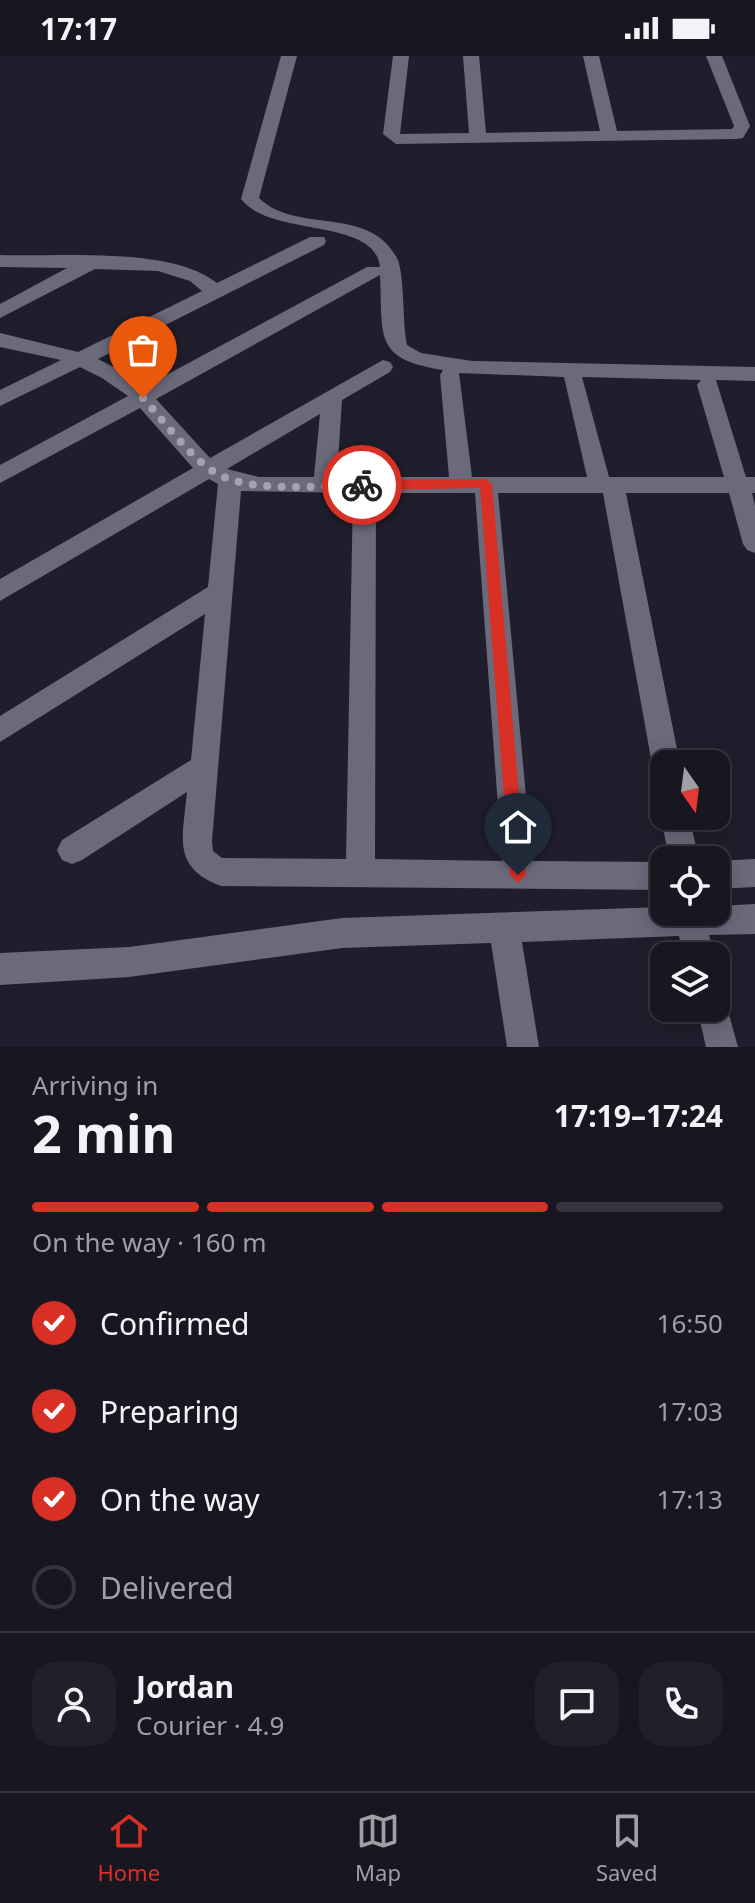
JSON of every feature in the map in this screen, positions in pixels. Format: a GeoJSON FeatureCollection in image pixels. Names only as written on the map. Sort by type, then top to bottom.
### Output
{"type":"FeatureCollection","features":[{"type":"Feature","properties":{"kind":"street"},"geometry":{"type":"LineString","coordinates":[[289,56],[250,199],[255,208],[264,214],[329,223],[374,242],[385,252],[389,261],[393,328],[398,348],[415,359],[472,368],[755,374]]}},
{"type":"Feature","properties":{"kind":"street"},"geometry":{"type":"LineString","coordinates":[[401,56],[391,134],[396,139],[737,134],[742,126],[714,56]]}},
{"type":"Feature","properties":{"kind":"street"},"geometry":{"type":"LineString","coordinates":[[471,56],[478,138]]}},
{"type":"Feature","properties":{"kind":"street"},"geometry":{"type":"LineString","coordinates":[[591,56],[610,137]]}},
{"type":"Feature","properties":{"kind":"street"},"geometry":{"type":"LineString","coordinates":[[0,399],[317,241]]}},
{"type":"Feature","properties":{"kind":"street"},"geometry":{"type":"LineString","coordinates":[[0,261],[171,268],[197,277],[215,292]]}},
{"type":"Feature","properties":{"kind":"street"},"geometry":{"type":"LineString","coordinates":[[0,312],[91,263]]}},
{"type":"Feature","properties":{"kind":"street"},"geometry":{"type":"LineString","coordinates":[[0,475],[374,271]]}},
{"type":"Feature","properties":{"kind":"street"},"geometry":{"type":"LineString","coordinates":[[0,340],[32,345],[122,379],[220,475],[259,485],[747,485]]}},
{"type":"Feature","properties":{"kind":"street"},"geometry":{"type":"LineString","coordinates":[[0,591],[220,475],[332,397],[383,367]]}},
{"type":"Feature","properties":{"kind":"street"},"geometry":{"type":"LineString","coordinates":[[450,375],[474,484],[518,875]]}},
{"type":"Feature","properties":{"kind":"street"},"geometry":{"type":"LineString","coordinates":[[573,379],[606,484],[663,750]]}},
{"type":"Feature","properties":{"kind":"street"},"geometry":{"type":"LineString","coordinates":[[708,385],[747,485],[755,544]]}},
{"type":"Feature","properties":{"kind":"street"},"geometry":{"type":"LineString","coordinates":[[325,485],[332,397]]}},
{"type":"Feature","properties":{"kind":"street"},"geometry":{"type":"LineString","coordinates":[[220,475],[220,592],[197,841],[199,857],[207,867],[221,872],[360,875],[650,876]]}},
{"type":"Feature","properties":{"kind":"street"},"geometry":{"type":"LineString","coordinates":[[360,875],[365,485]]}},
{"type":"Feature","properties":{"kind":"street"},"geometry":{"type":"LineString","coordinates":[[0,730],[220,592]]}},
{"type":"Feature","properties":{"kind":"street"},"geometry":{"type":"LineString","coordinates":[[72,850],[203,767]]}},
{"type":"Feature","properties":{"kind":"street"},"geometry":{"type":"LineString","coordinates":[[730,874],[755,873]]}},
{"type":"Feature","properties":{"kind":"street"},"geometry":{"type":"LineString","coordinates":[[730,921],[755,919]]}},
{"type":"Feature","properties":{"kind":"street"},"geometry":{"type":"LineString","coordinates":[[0,969],[129,962],[342,933],[650,924]]}},
{"type":"Feature","properties":{"kind":"street"},"geometry":{"type":"LineString","coordinates":[[504,928],[523,1047]]}},
{"type":"Feature","properties":{"kind":"street"},"geometry":{"type":"LineString","coordinates":[[716,1022],[722,1047]]}},
{"type":"Feature","properties":{"kind":"way so far"},"geometry":{"type":"LineString","coordinates":[[143,398],[209,469],[230,481],[259,485],[362,485]]}},
{"type":"Feature","properties":{"kind":"route"},"geometry":{"type":"LineString","coordinates":[[362,485],[486,484],[518,875]]}}]}
